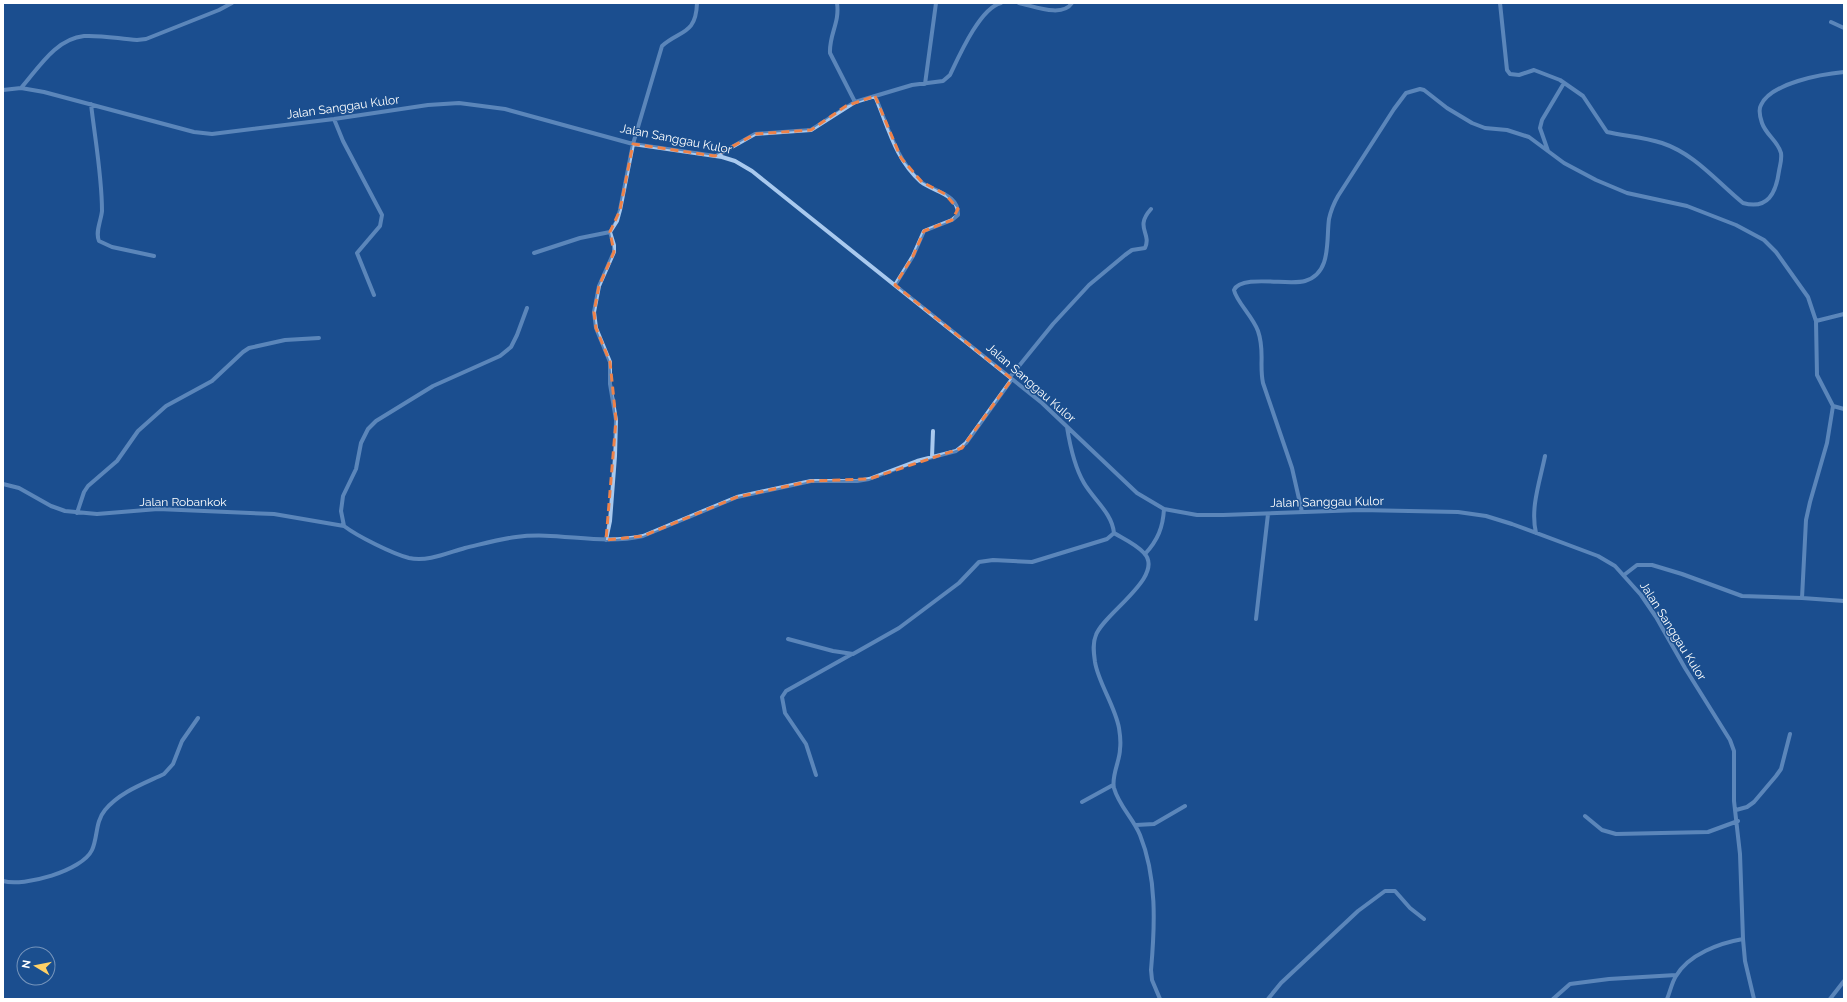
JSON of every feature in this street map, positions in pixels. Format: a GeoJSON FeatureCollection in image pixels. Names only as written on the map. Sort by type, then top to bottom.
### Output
{"type":"FeatureCollection","features":[{"type":"Feature","properties":{"kind":"street"},"geometry":{"type":"LineString","coordinates":[[21,88],[48,56],[60,46],[72,39],[84,36],[137,40],[146,39],[219,10],[232,3]]}},
{"type":"Feature","properties":{"kind":"street"},"geometry":{"type":"LineString","coordinates":[[534,253],[580,238],[610,232],[617,221],[622,203],[633,144],[662,46],[669,40],[683,34],[689,29],[693,23],[697,3]]}},
{"type":"Feature","properties":{"kind":"street"},"geometry":{"type":"LineString","coordinates":[[837,3],[838,19],[829,45],[830,53],[855,102]]}},
{"type":"Feature","properties":{"kind":"street"},"geometry":{"type":"LineString","coordinates":[[925,84],[936,3]]}},
{"type":"Feature","properties":{"kind":"street"},"geometry":{"type":"LineString","coordinates":[[715,156],[755,134],[811,130],[855,102],[912,85],[943,81],[950,75],[982,19],[994,5],[1001,3]]}},
{"type":"Feature","properties":{"kind":"street"},"geometry":{"type":"LineString","coordinates":[[1019,3],[1058,10],[1065,9],[1072,3]]}},
{"type":"Feature","properties":{"kind":"street"},"geometry":{"type":"LineString","coordinates":[[1500,3],[1507,70],[1510,74],[1519,75],[1534,70],[1564,83],[1583,96],[1607,132],[1662,143],[1683,152],[1703,166],[1743,202],[1758,205],[1771,197],[1778,179],[1781,159],[1778,145],[1765,131],[1762,123],[1760,108],[1762,103],[1776,90],[1809,78],[1844,72]]}},
{"type":"Feature","properties":{"kind":"street"},"geometry":{"type":"LineString","coordinates":[[1831,22],[1844,28]]}},
{"type":"Feature","properties":{"kind":"street"},"geometry":{"type":"LineString","coordinates":[[1548,151],[1540,128],[1542,120],[1564,83]]}},
{"type":"Feature","properties":{"kind":"street","name":"Jalan Sanggau Kulor"},"geometry":{"type":"LineString","coordinates":[[3,90],[21,88],[44,92],[203,133],[246,130],[445,103],[473,104],[505,108],[633,144],[715,156],[735,161],[752,171],[1011,378],[1067,426],[1137,493],[1164,509],[1197,515],[1360,510],[1458,512],[1486,516],[1598,556],[1615,566],[1624,575],[1656,617],[1685,668],[1730,740],[1734,751],[1733,781],[1738,821],[1743,939],[1745,961],[1754,999]]}},
{"type":"Feature","properties":{"kind":"street"},"geometry":{"type":"LineString","coordinates":[[1302,512],[1292,468],[1261,375],[1263,351],[1257,329],[1245,307],[1234,294],[1235,288],[1261,281],[1304,282],[1320,270],[1326,254],[1329,220],[1332,207],[1394,109],[1406,93],[1411,90],[1424,90],[1447,108],[1472,123],[1485,128],[1521,134],[1529,137],[1577,171],[1618,190],[1638,196],[1687,206],[1736,225],[1764,240],[1776,252],[1800,284],[1808,297],[1816,321],[1816,375],[1833,406],[1827,443],[1806,520],[1802,598]]}},
{"type":"Feature","properties":{"kind":"street"},"geometry":{"type":"LineString","coordinates":[[874,96],[900,158],[922,182],[945,194],[954,202],[958,209],[958,215],[952,220],[924,231],[914,256],[895,285]]}},
{"type":"Feature","properties":{"kind":"street"},"geometry":{"type":"LineString","coordinates":[[91,104],[102,196],[102,214],[97,238],[99,241],[112,247],[154,256]]}},
{"type":"Feature","properties":{"kind":"street"},"geometry":{"type":"LineString","coordinates":[[334,119],[343,141],[382,215],[380,226],[358,253],[374,294]]}},
{"type":"Feature","properties":{"kind":"street"},"geometry":{"type":"LineString","coordinates":[[527,308],[518,335],[510,347],[500,356],[432,386],[376,421],[368,430],[361,443],[356,469],[343,496],[341,511],[344,526],[362,537],[409,558],[422,559],[433,558],[480,544],[528,536],[606,540],[643,536],[737,497],[811,481],[857,481],[868,479],[917,461],[956,451],[962,448],[1011,378],[1053,324],[1089,285],[1125,254],[1132,250],[1144,248],[1146,238],[1142,224],[1144,216],[1151,209]]}},
{"type":"Feature","properties":{"kind":"street"},"geometry":{"type":"LineString","coordinates":[[606,540],[610,521],[616,420],[610,384],[610,362],[596,328],[594,312],[599,286],[614,252],[614,245],[610,232]]}},
{"type":"Feature","properties":{"kind":"street"},"geometry":{"type":"LineString","coordinates":[[1816,321],[1844,314]]}},
{"type":"Feature","properties":{"kind":"street"},"geometry":{"type":"LineString","coordinates":[[77,513],[84,492],[88,486],[117,461],[138,431],[166,406],[212,381],[249,348],[285,340],[319,338]]}},
{"type":"Feature","properties":{"kind":"street"},"geometry":{"type":"LineString","coordinates":[[1833,406],[1844,409]]}},
{"type":"Feature","properties":{"kind":"street"},"geometry":{"type":"LineString","coordinates":[[1067,426],[1071,450],[1084,482],[1111,521],[1114,533],[1145,554],[1148,568],[1142,585],[1103,622],[1095,636],[1093,647],[1095,665],[1119,728],[1120,749],[1114,785],[1118,800],[1136,826],[1152,878],[1153,918],[1151,970],[1152,980],[1160,999]]}},
{"type":"Feature","properties":{"kind":"street"},"geometry":{"type":"LineString","coordinates":[[932,457],[933,431]]}},
{"type":"Feature","properties":{"kind":"street"},"geometry":{"type":"LineString","coordinates":[[1536,533],[1534,508],[1545,456]]}},
{"type":"Feature","properties":{"kind":"street","name":"Jalan Robankok"},"geometry":{"type":"LineString","coordinates":[[3,484],[19,488],[51,506],[77,513],[97,514],[158,509],[274,514],[344,526]]}},
{"type":"Feature","properties":{"kind":"street"},"geometry":{"type":"LineString","coordinates":[[1145,554],[1155,543],[1162,527],[1164,509]]}},
{"type":"Feature","properties":{"kind":"street"},"geometry":{"type":"LineString","coordinates":[[1256,619],[1268,514]]}},
{"type":"Feature","properties":{"kind":"street"},"geometry":{"type":"LineString","coordinates":[[816,775],[806,744],[785,713],[782,697],[786,691],[884,638],[954,587],[980,562],[993,560],[1032,562],[1107,539],[1114,533]]}},
{"type":"Feature","properties":{"kind":"street"},"geometry":{"type":"LineString","coordinates":[[1624,575],[1637,565],[1652,564],[1742,596],[1844,601]]}},
{"type":"Feature","properties":{"kind":"street"},"geometry":{"type":"LineString","coordinates":[[788,639],[833,651],[853,654]]}},
{"type":"Feature","properties":{"kind":"street"},"geometry":{"type":"LineString","coordinates":[[3,881],[10,883],[37,880],[61,871],[88,856],[92,850],[98,820],[104,810],[124,793],[170,769],[182,741],[198,718]]}},
{"type":"Feature","properties":{"kind":"street"},"geometry":{"type":"LineString","coordinates":[[1736,810],[1747,807],[1754,802],[1781,769],[1790,734]]}},
{"type":"Feature","properties":{"kind":"street"},"geometry":{"type":"LineString","coordinates":[[1082,802],[1114,785]]}},
{"type":"Feature","properties":{"kind":"street"},"geometry":{"type":"LineString","coordinates":[[1136,826],[1154,824],[1185,806]]}},
{"type":"Feature","properties":{"kind":"street"},"geometry":{"type":"LineString","coordinates":[[1585,816],[1602,830],[1616,834],[1708,832],[1738,821]]}},
{"type":"Feature","properties":{"kind":"street"},"geometry":{"type":"LineString","coordinates":[[1268,999],[1281,983],[1351,917],[1385,891],[1395,891],[1410,908],[1424,919]]}},
{"type":"Feature","properties":{"kind":"street"},"geometry":{"type":"LineString","coordinates":[[1667,999],[1676,975],[1692,960],[1707,949],[1743,939]]}},
{"type":"Feature","properties":{"kind":"street"},"geometry":{"type":"LineString","coordinates":[[1553,999],[1566,986],[1582,982],[1676,975]]}},
{"type":"Feature","properties":{"kind":"street"},"geometry":{"type":"LineString","coordinates":[[1830,999],[1844,981]]}},
{"type":"Feature","properties":{"kind":"highlighted area"},"geometry":{"type":"Polygon","coordinates":[[[875,96],[901,158],[922,182],[945,194],[958,209],[952,220],[924,231],[913,256],[895,285],[1012,379],[962,448],[869,479],[811,481],[737,497],[643,536],[606,540],[616,420],[610,362],[596,328],[594,312],[599,286],[614,252],[610,232],[620,210],[633,144],[715,156],[755,134],[811,130],[846,106],[875,96]]]}}]}
